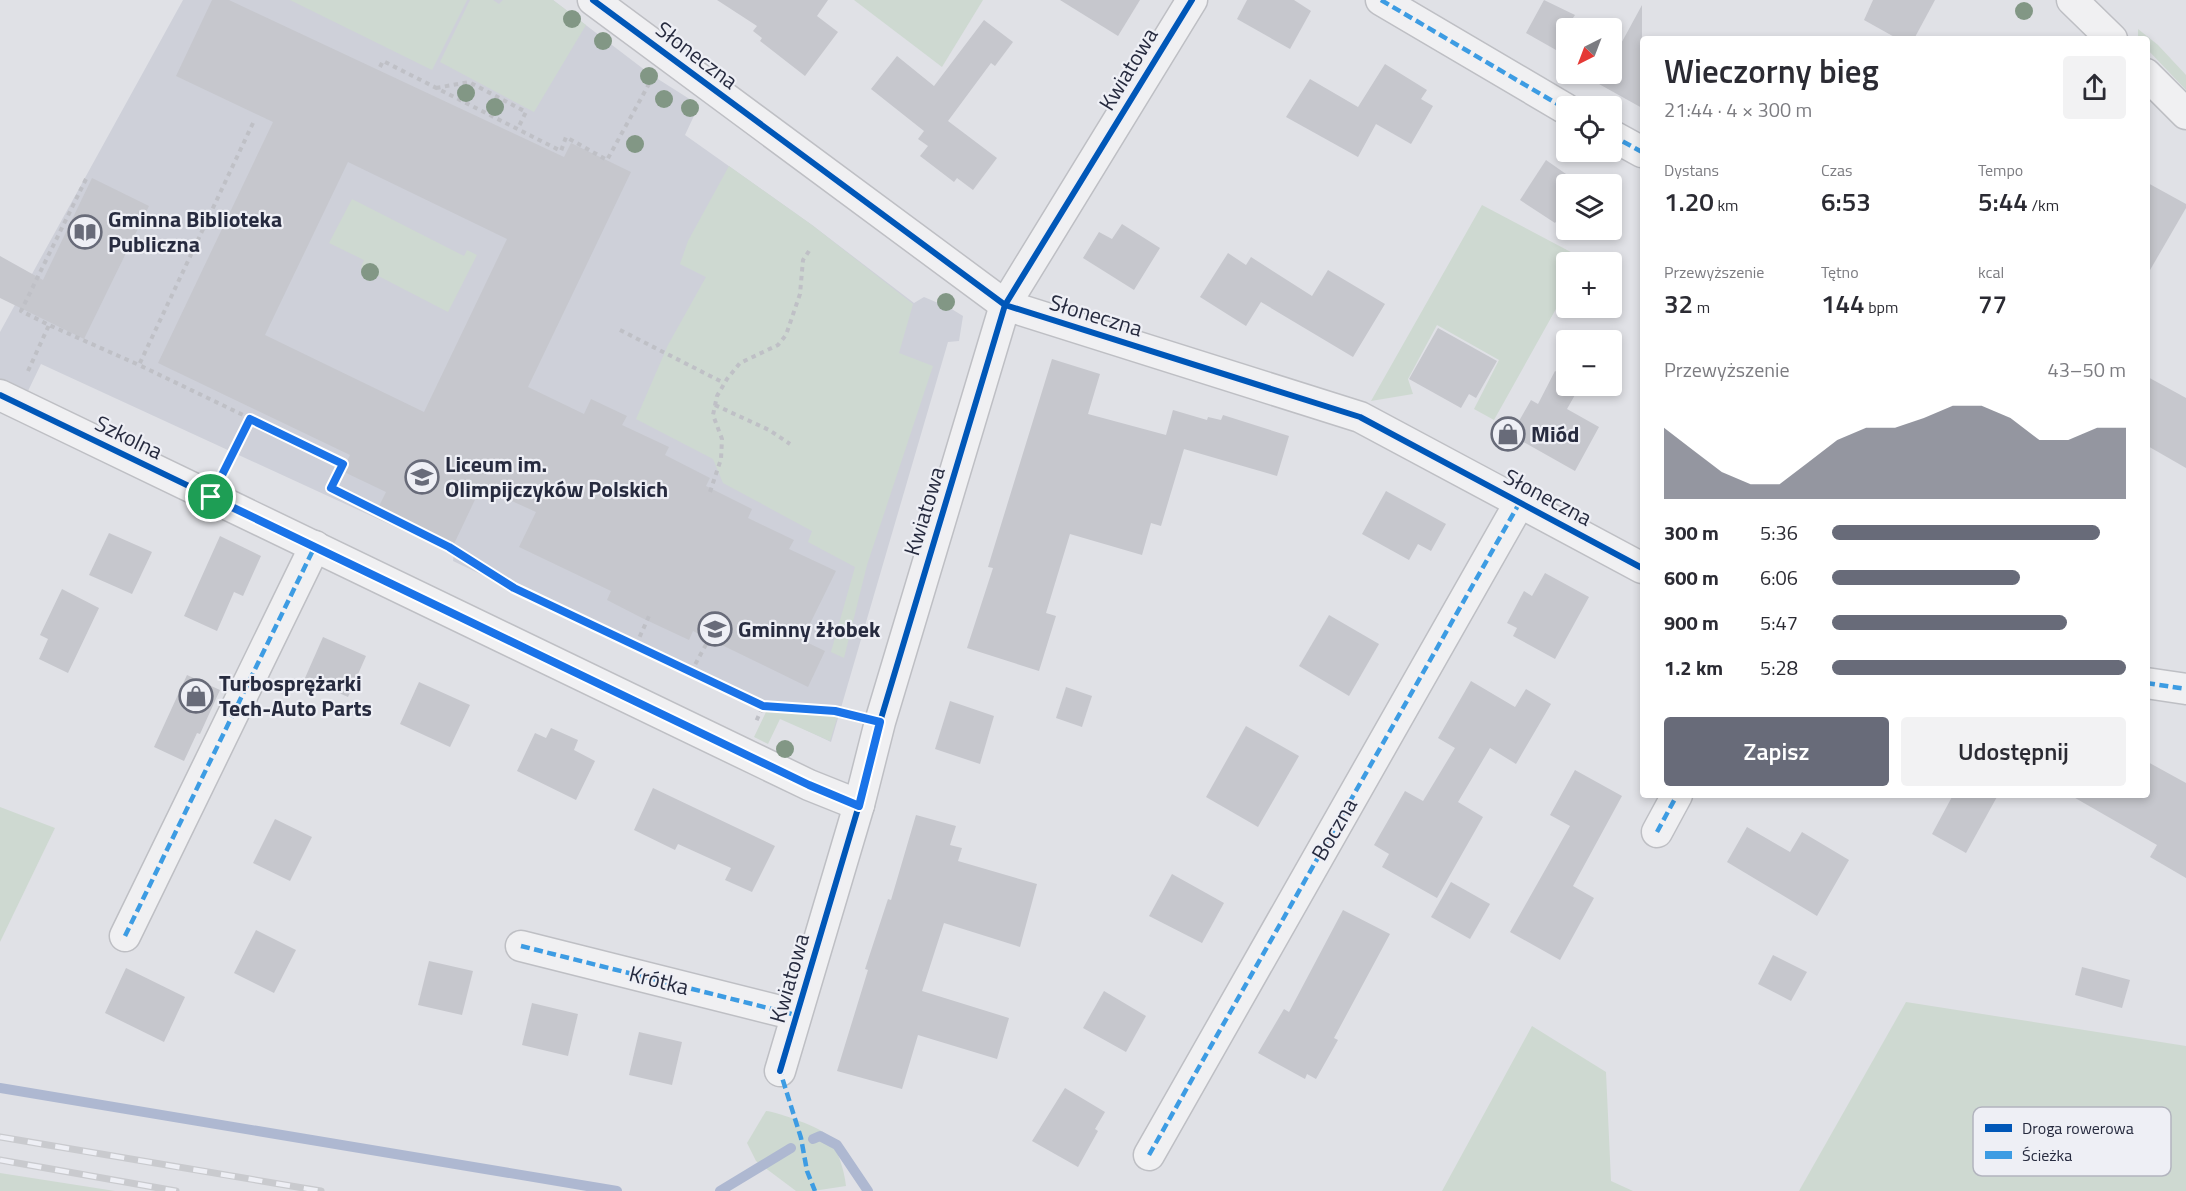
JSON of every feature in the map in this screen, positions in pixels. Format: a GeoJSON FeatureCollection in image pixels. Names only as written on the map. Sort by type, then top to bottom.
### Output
{"type":"FeatureCollection","features":[{"type":"Feature","properties":{"kind":"street","name":"Słoneczna"},"geometry":{"type":"LineString","coordinates":[[593,0],[1005,305],[1360,417],[1640,567]]}},
{"type":"Feature","properties":{"kind":"street","name":"Kwiatowa"},"geometry":{"type":"LineString","coordinates":[[780,1071],[859,806],[880,722],[1005,305],[1192,0]]}},
{"type":"Feature","properties":{"kind":"street"},"geometry":{"type":"LineString","coordinates":[[1381,0],[1556,104]]}},
{"type":"Feature","properties":{"kind":"street"},"geometry":{"type":"LineString","coordinates":[[2072,0],[2109,36]]}},
{"type":"Feature","properties":{"kind":"street"},"geometry":{"type":"LineString","coordinates":[[2150,78],[2186,114]]}},
{"type":"Feature","properties":{"kind":"street"},"geometry":{"type":"LineString","coordinates":[[1622,141],[1640,151]]}},
{"type":"Feature","properties":{"kind":"street","name":"Szkolna"},"geometry":{"type":"LineString","coordinates":[[7,399],[809,785],[859,806]]}},
{"type":"Feature","properties":{"kind":"street","name":"Boczna"},"geometry":{"type":"LineString","coordinates":[[1149,1155],[1520,502]]}},
{"type":"Feature","properties":{"kind":"street"},"geometry":{"type":"LineString","coordinates":[[125,936],[315,546]]}},
{"type":"Feature","properties":{"kind":"street"},"geometry":{"type":"LineString","coordinates":[[2150,684],[2186,688]]}},
{"type":"Feature","properties":{"kind":"street"},"geometry":{"type":"LineString","coordinates":[[1657,832],[1675,798]]}},
{"type":"Feature","properties":{"kind":"street","name":"Krótka"},"geometry":{"type":"LineString","coordinates":[[521,946],[796,1015]]}},
{"type":"Feature","properties":{"kind":"path"},"geometry":{"type":"LineString","coordinates":[[380,67],[383,61],[561,151],[566,137],[607,159],[666,54]]}},
{"type":"Feature","properties":{"kind":"path"},"geometry":{"type":"LineString","coordinates":[[436,88],[469,82],[526,112],[518,128]]}},
{"type":"Feature","properties":{"kind":"path"},"geometry":{"type":"LineString","coordinates":[[140,365],[253,123]]}},
{"type":"Feature","properties":{"kind":"path"},"geometry":{"type":"LineString","coordinates":[[86,179],[21,311],[140,365],[343,464],[331,488],[449,547],[514,588],[763,706],[835,711],[880,722]]}},
{"type":"Feature","properties":{"kind":"path"},"geometry":{"type":"LineString","coordinates":[[710,492],[721,459],[722,439],[713,415],[717,396],[740,363],[778,345],[786,335],[800,294],[803,260],[809,251]]}},
{"type":"Feature","properties":{"kind":"path"},"geometry":{"type":"LineString","coordinates":[[7,399],[49,325]]}},
{"type":"Feature","properties":{"kind":"path"},"geometry":{"type":"LineString","coordinates":[[620,330],[724,383]]}},
{"type":"Feature","properties":{"kind":"path"},"geometry":{"type":"LineString","coordinates":[[715,405],[769,430],[790,444]]}},
{"type":"Feature","properties":{"kind":"path"},"geometry":{"type":"LineString","coordinates":[[211,497],[250,419]]}},
{"type":"Feature","properties":{"kind":"path"},"geometry":{"type":"LineString","coordinates":[[636,645],[650,616]]}},
{"type":"Feature","properties":{"kind":"path"},"geometry":{"type":"LineString","coordinates":[[691,672],[708,639]]}},
{"type":"Feature","properties":{"kind":"path"},"geometry":{"type":"LineString","coordinates":[[742,752],[763,706]]}},
{"type":"Feature","properties":{"kind":"shaded area"},"geometry":{"type":"Polygon","coordinates":[[[183,0],[553,0],[650,74],[699,105],[685,135],[812,225],[914,303],[924,297],[963,316],[959,341],[948,342],[831,742],[453,561],[454,554],[41,364],[28,391],[0,379],[0,332],[183,0]]]}},
{"type":"Feature","properties":{"kind":"shaded area"},"geometry":{"type":"Polygon","coordinates":[[[290,0],[467,0],[432,70],[290,0]]]}},
{"type":"Feature","properties":{"kind":"shaded area"},"geometry":{"type":"Polygon","coordinates":[[[470,0],[493,0],[499,4],[503,0],[553,0],[586,25],[534,112],[440,62],[470,0]]]}},
{"type":"Feature","properties":{"kind":"shaded area"},"geometry":{"type":"Polygon","coordinates":[[[854,0],[983,0],[942,67],[854,0]]]}},
{"type":"Feature","properties":{"kind":"shaded area"},"geometry":{"type":"Polygon","coordinates":[[[2138,29],[2147,36],[2138,36],[2138,29]]]}},
{"type":"Feature","properties":{"kind":"shaded area"},"geometry":{"type":"Polygon","coordinates":[[[2150,39],[2186,75],[2186,90],[2150,52],[2150,39]]]}},
{"type":"Feature","properties":{"kind":"shaded area"},"geometry":{"type":"Polygon","coordinates":[[[729,166],[812,225],[913,304],[899,353],[933,366],[867,565],[844,658],[831,652],[855,567],[808,542],[812,531],[723,483],[713,459],[636,419],[668,345],[706,277],[680,264],[688,241],[729,166]]]}},
{"type":"Feature","properties":{"kind":"shaded area"},"geometry":{"type":"Polygon","coordinates":[[[352,199],[464,256],[467,250],[477,255],[448,312],[361,267],[364,260],[329,243],[352,199]]]}},
{"type":"Feature","properties":{"kind":"shaded area"},"geometry":{"type":"Polygon","coordinates":[[[1482,205],[1571,252],[1556,252],[1556,309],[1494,420],[1474,409],[1499,360],[1437,325],[1408,379],[1413,394],[1371,401],[1482,205]]]}},
{"type":"Feature","properties":{"kind":"shaded area"},"geometry":{"type":"Polygon","coordinates":[[[766,712],[838,715],[830,741],[780,719],[768,744],[754,737],[766,712]]]}},
{"type":"Feature","properties":{"kind":"shaded area"},"geometry":{"type":"Polygon","coordinates":[[[0,807],[55,828],[0,942],[0,807]]]}},
{"type":"Feature","properties":{"kind":"shaded area"},"geometry":{"type":"Polygon","coordinates":[[[1906,1002],[2186,1046],[2186,1191],[1799,1191],[1906,1002]]]}},
{"type":"Feature","properties":{"kind":"shaded area"},"geometry":{"type":"Polygon","coordinates":[[[1532,1026],[1606,1072],[1611,1181],[1633,1191],[1442,1191],[1532,1026]]]}},
{"type":"Feature","properties":{"kind":"shaded area"},"geometry":{"type":"Polygon","coordinates":[[[766,1111],[799,1121],[828,1136],[840,1160],[846,1186],[796,1191],[756,1161],[747,1143],[766,1111]]]}},
{"type":"Feature","properties":{"kind":"shaded area"},"geometry":{"type":"Polygon","coordinates":[[[0,1173],[115,1191],[0,1191],[0,1173]]]}},
{"type":"Feature","properties":{"kind":"building"},"geometry":{"type":"Polygon","coordinates":[[[212,0],[229,0],[564,157],[571,143],[631,172],[528,387],[584,414],[591,399],[627,416],[622,425],[669,447],[665,455],[710,478],[706,486],[752,509],[748,518],[794,540],[789,549],[836,571],[802,640],[825,651],[808,687],[693,631],[689,640],[642,618],[607,600],[611,591],[519,547],[536,512],[481,487],[454,544],[378,508],[386,492],[342,471],[350,455],[158,363],[273,122],[176,76],[212,0]],[[348,162],[265,335],[424,412],[507,239],[348,162]]]}},
{"type":"Feature","properties":{"kind":"building"},"geometry":{"type":"Polygon","coordinates":[[[717,0],[828,0],[817,16],[838,32],[805,76],[760,41],[762,38],[753,31],[757,26],[717,0]]]}},
{"type":"Feature","properties":{"kind":"building"},"geometry":{"type":"Polygon","coordinates":[[[1060,0],[1140,0],[1118,36],[1060,0]]]}},
{"type":"Feature","properties":{"kind":"building"},"geometry":{"type":"Polygon","coordinates":[[[1247,0],[1294,0],[1311,11],[1290,49],[1237,19],[1247,0]]]}},
{"type":"Feature","properties":{"kind":"building"},"geometry":{"type":"Polygon","coordinates":[[[1544,0],[1575,15],[1573,18],[1556,18],[1556,50],[1526,33],[1544,0]]]}},
{"type":"Feature","properties":{"kind":"building"},"geometry":{"type":"Polygon","coordinates":[[[1873,0],[1935,0],[1916,36],[1893,36],[1864,20],[1873,0]]]}},
{"type":"Feature","properties":{"kind":"building"},"geometry":{"type":"Polygon","coordinates":[[[1642,5],[1640,107],[1599,84],[1622,84],[1622,42],[1642,5]]]}},
{"type":"Feature","properties":{"kind":"building"},"geometry":{"type":"Polygon","coordinates":[[[984,20],[1013,42],[995,66],[991,63],[948,121],[997,158],[973,190],[957,178],[954,182],[920,156],[928,146],[918,139],[924,131],[871,89],[897,56],[934,86],[984,20]]]}},
{"type":"Feature","properties":{"kind":"building"},"geometry":{"type":"Polygon","coordinates":[[[1385,64],[1427,90],[1421,99],[1433,106],[1411,144],[1376,124],[1358,157],[1286,117],[1310,79],[1358,107],[1385,64]]]}},
{"type":"Feature","properties":{"kind":"building"},"geometry":{"type":"Polygon","coordinates":[[[1546,160],[1566,174],[1556,174],[1555,223],[1520,200],[1546,160]]]}},
{"type":"Feature","properties":{"kind":"building"},"geometry":{"type":"Polygon","coordinates":[[[92,178],[149,206],[84,339],[0,298],[0,256],[43,280],[92,178]]]}},
{"type":"Feature","properties":{"kind":"building"},"geometry":{"type":"Polygon","coordinates":[[[2150,184],[2186,204],[2186,208],[2150,270],[2150,184]]]}},
{"type":"Feature","properties":{"kind":"building"},"geometry":{"type":"Polygon","coordinates":[[[1122,224],[1160,248],[1134,290],[1083,258],[1099,232],[1112,239],[1122,224]]]}},
{"type":"Feature","properties":{"kind":"building"},"geometry":{"type":"Polygon","coordinates":[[[1228,253],[1246,265],[1251,257],[1312,296],[1328,270],[1385,304],[1353,357],[1261,302],[1246,326],[1200,297],[1228,253]]]}},
{"type":"Feature","properties":{"kind":"building"},"geometry":{"type":"Polygon","coordinates":[[[1438,328],[1497,361],[1476,398],[1469,394],[1461,408],[1409,379],[1438,328]]]}},
{"type":"Feature","properties":{"kind":"building"},"geometry":{"type":"Polygon","coordinates":[[[1052,359],[1100,374],[1088,414],[1166,435],[1173,410],[1207,420],[1208,417],[1221,420],[1223,415],[1289,436],[1277,476],[1184,449],[1161,526],[1151,523],[1142,555],[1070,534],[1046,613],[1056,616],[1039,671],[967,648],[993,568],[988,567],[1052,359]]]}},
{"type":"Feature","properties":{"kind":"building"},"geometry":{"type":"Polygon","coordinates":[[[1555,371],[1556,396],[1574,396],[1567,409],[1599,427],[1575,471],[1511,435],[1531,400],[1538,404],[1555,371]]]}},
{"type":"Feature","properties":{"kind":"building"},"geometry":{"type":"Polygon","coordinates":[[[2150,378],[2186,398],[2186,468],[2150,447],[2150,378]]]}},
{"type":"Feature","properties":{"kind":"building"},"geometry":{"type":"Polygon","coordinates":[[[1386,491],[1446,524],[1431,551],[1418,544],[1409,560],[1362,534],[1386,491]]]}},
{"type":"Feature","properties":{"kind":"building"},"geometry":{"type":"Polygon","coordinates":[[[109,533],[152,552],[132,594],[89,575],[109,533]]]}},
{"type":"Feature","properties":{"kind":"building"},"geometry":{"type":"Polygon","coordinates":[[[220,536],[261,556],[243,596],[234,592],[217,631],[184,616],[220,536]]]}},
{"type":"Feature","properties":{"kind":"building"},"geometry":{"type":"Polygon","coordinates":[[[1545,573],[1589,597],[1555,659],[1513,636],[1517,628],[1507,623],[1524,591],[1532,596],[1545,573]]]}},
{"type":"Feature","properties":{"kind":"building"},"geometry":{"type":"Polygon","coordinates":[[[62,589],[99,608],[68,673],[39,659],[48,639],[40,635],[62,589]]]}},
{"type":"Feature","properties":{"kind":"building"},"geometry":{"type":"Polygon","coordinates":[[[1329,615],[1379,644],[1349,696],[1299,666],[1329,615]]]}},
{"type":"Feature","properties":{"kind":"building"},"geometry":{"type":"Polygon","coordinates":[[[323,637],[366,656],[348,697],[305,678],[323,637]]]}},
{"type":"Feature","properties":{"kind":"building"},"geometry":{"type":"Polygon","coordinates":[[[187,675],[220,690],[200,734],[197,733],[184,761],[154,747],[187,675]]]}},
{"type":"Feature","properties":{"kind":"building"},"geometry":{"type":"Polygon","coordinates":[[[1471,681],[1515,707],[1526,689],[1551,704],[1516,764],[1490,748],[1458,802],[1483,817],[1437,898],[1382,867],[1389,854],[1374,845],[1405,791],[1423,801],[1455,748],[1438,738],[1471,681]]]}},
{"type":"Feature","properties":{"kind":"building"},"geometry":{"type":"Polygon","coordinates":[[[419,682],[470,705],[450,747],[400,724],[419,682]]]}},
{"type":"Feature","properties":{"kind":"building"},"geometry":{"type":"Polygon","coordinates":[[[1066,687],[1092,696],[1082,727],[1056,718],[1066,687]]]}},
{"type":"Feature","properties":{"kind":"building"},"geometry":{"type":"Polygon","coordinates":[[[950,701],[994,716],[980,764],[935,749],[950,701]]]}},
{"type":"Feature","properties":{"kind":"building"},"geometry":{"type":"Polygon","coordinates":[[[1246,726],[1299,756],[1258,827],[1206,797],[1246,726]]]}},
{"type":"Feature","properties":{"kind":"building"},"geometry":{"type":"Polygon","coordinates":[[[551,728],[578,740],[574,750],[595,761],[576,800],[517,771],[535,733],[546,738],[551,728]]]}},
{"type":"Feature","properties":{"kind":"building"},"geometry":{"type":"Polygon","coordinates":[[[2150,763],[2186,783],[2186,878],[2150,857],[2157,845],[2075,798],[2150,798],[2150,763]]]}},
{"type":"Feature","properties":{"kind":"building"},"geometry":{"type":"Polygon","coordinates":[[[1575,770],[1622,796],[1573,886],[1594,898],[1560,960],[1510,932],[1570,826],[1550,815],[1575,770]]]}},
{"type":"Feature","properties":{"kind":"building"},"geometry":{"type":"Polygon","coordinates":[[[653,788],[775,846],[752,892],[725,880],[731,868],[678,844],[675,850],[634,830],[653,788]]]}},
{"type":"Feature","properties":{"kind":"building"},"geometry":{"type":"Polygon","coordinates":[[[1951,798],[1996,798],[1966,853],[1932,834],[1951,798]]]}},
{"type":"Feature","properties":{"kind":"building"},"geometry":{"type":"Polygon","coordinates":[[[916,815],[956,826],[950,845],[962,848],[958,861],[1037,884],[1020,947],[944,923],[922,991],[1009,1018],[997,1059],[918,1035],[902,1089],[837,1071],[868,970],[865,969],[888,899],[891,900],[916,815]]]}},
{"type":"Feature","properties":{"kind":"building"},"geometry":{"type":"Polygon","coordinates":[[[275,819],[312,837],[290,881],[253,863],[275,819]]]}},
{"type":"Feature","properties":{"kind":"building"},"geometry":{"type":"Polygon","coordinates":[[[1747,827],[1790,852],[1802,832],[1849,860],[1817,916],[1727,862],[1747,827]]]}},
{"type":"Feature","properties":{"kind":"building"},"geometry":{"type":"Polygon","coordinates":[[[1172,874],[1224,903],[1202,943],[1149,916],[1172,874]]]}},
{"type":"Feature","properties":{"kind":"building"},"geometry":{"type":"Polygon","coordinates":[[[1451,882],[1490,904],[1470,939],[1431,917],[1451,882]]]}},
{"type":"Feature","properties":{"kind":"building"},"geometry":{"type":"Polygon","coordinates":[[[1343,910],[1390,934],[1334,1038],[1338,1040],[1316,1079],[1307,1074],[1305,1079],[1258,1053],[1284,1009],[1289,1012],[1343,910]]]}},
{"type":"Feature","properties":{"kind":"building"},"geometry":{"type":"Polygon","coordinates":[[[256,930],[296,950],[274,993],[234,973],[256,930]]]}},
{"type":"Feature","properties":{"kind":"building"},"geometry":{"type":"Polygon","coordinates":[[[1773,955],[1807,972],[1791,1001],[1758,984],[1773,955]]]}},
{"type":"Feature","properties":{"kind":"building"},"geometry":{"type":"Polygon","coordinates":[[[429,961],[473,971],[462,1015],[418,1005],[429,961]]]}},
{"type":"Feature","properties":{"kind":"building"},"geometry":{"type":"Polygon","coordinates":[[[2082,967],[2130,980],[2122,1008],[2075,995],[2082,967]]]}},
{"type":"Feature","properties":{"kind":"building"},"geometry":{"type":"Polygon","coordinates":[[[126,968],[185,997],[164,1042],[105,1013],[126,968]]]}},
{"type":"Feature","properties":{"kind":"building"},"geometry":{"type":"Polygon","coordinates":[[[1104,991],[1146,1016],[1126,1052],[1083,1028],[1104,991]]]}},
{"type":"Feature","properties":{"kind":"building"},"geometry":{"type":"Polygon","coordinates":[[[532,1003],[578,1014],[568,1056],[522,1045],[532,1003]]]}},
{"type":"Feature","properties":{"kind":"building"},"geometry":{"type":"Polygon","coordinates":[[[639,1032],[682,1042],[672,1085],[629,1075],[639,1032]]]}},
{"type":"Feature","properties":{"kind":"building"},"geometry":{"type":"Polygon","coordinates":[[[1065,1088],[1105,1112],[1095,1129],[1098,1131],[1078,1167],[1032,1141],[1065,1088]]]}},
{"type":"Feature","properties":{"kind":"waterway"},"geometry":{"type":"LineString","coordinates":[[0,1088],[617,1191]]}},
{"type":"Feature","properties":{"kind":"waterway"},"geometry":{"type":"LineString","coordinates":[[813,1139],[820,1136],[837,1145],[868,1191]]}},
{"type":"Feature","properties":{"kind":"waterway"},"geometry":{"type":"LineString","coordinates":[[720,1191],[791,1148]]}},
{"type":"Feature","properties":{"kind":"railway"},"geometry":{"type":"LineString","coordinates":[[0,1137],[321,1191]]}},
{"type":"Feature","properties":{"kind":"railway"},"geometry":{"type":"LineString","coordinates":[[0,1160],[176,1191]]}},
{"type":"Feature","properties":{"kind":"marked path"},"geometry":{"type":"LineString","coordinates":[[1381,0],[1556,103]]}},
{"type":"Feature","properties":{"kind":"marked path"},"geometry":{"type":"LineString","coordinates":[[1622,141],[1640,151]]}},
{"type":"Feature","properties":{"kind":"marked path"},"geometry":{"type":"LineString","coordinates":[[1149,1155],[1520,502]]}},
{"type":"Feature","properties":{"kind":"marked path"},"geometry":{"type":"LineString","coordinates":[[125,936],[315,546]]}},
{"type":"Feature","properties":{"kind":"marked path"},"geometry":{"type":"LineString","coordinates":[[2150,684],[2186,689]]}},
{"type":"Feature","properties":{"kind":"marked path"},"geometry":{"type":"LineString","coordinates":[[1657,832],[1675,798]]}},
{"type":"Feature","properties":{"kind":"marked path"},"geometry":{"type":"LineString","coordinates":[[521,946],[796,1015]]}},
{"type":"Feature","properties":{"kind":"marked path"},"geometry":{"type":"LineString","coordinates":[[782,1067],[780,1071],[801,1138],[807,1171],[815,1191]]}},
{"type":"Feature","properties":{"kind":"cycle path"},"geometry":{"type":"LineString","coordinates":[[593,0],[1005,305],[1360,417],[1640,567]]}},
{"type":"Feature","properties":{"kind":"cycle path"},"geometry":{"type":"LineString","coordinates":[[780,1071],[859,805],[880,722],[1005,305],[1192,0]]}},
{"type":"Feature","properties":{"kind":"cycle path"},"geometry":{"type":"LineString","coordinates":[[0,395],[809,785],[859,805]]}},
{"type":"Feature","properties":{"kind":"place","name":"Gminna Biblioteka Publiczna"},"geometry":{"type":"Point","coordinates":[85,232]}},
{"type":"Feature","properties":{"kind":"place","name":"Miód"},"geometry":{"type":"Point","coordinates":[1508,434]}},
{"type":"Feature","properties":{"kind":"place","name":"Liceum im. Olimpijczyków Polskich"},"geometry":{"type":"Point","coordinates":[422,477]}},
{"type":"Feature","properties":{"kind":"place","name":"Gminny żłobek"},"geometry":{"type":"Point","coordinates":[715,629]}},
{"type":"Feature","properties":{"kind":"place","name":"Turbosprężarki Tech-Auto Parts"},"geometry":{"type":"Point","coordinates":[196,696]}},
{"type":"Feature","properties":{"kind":"route"},"geometry":{"type":"LineString","coordinates":[[250,419],[343,464],[331,488],[449,547],[514,588],[763,706],[835,711],[880,722],[859,806],[809,785],[211,497],[250,419]]}}]}
